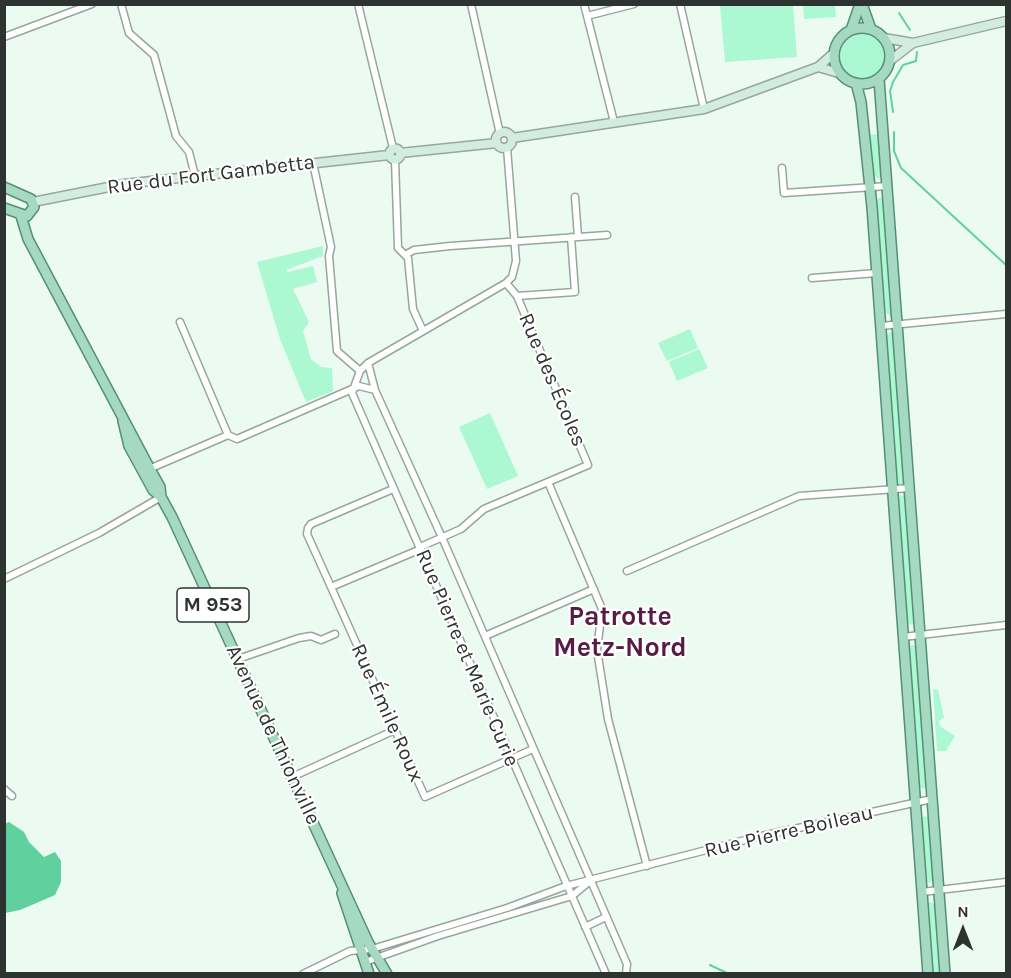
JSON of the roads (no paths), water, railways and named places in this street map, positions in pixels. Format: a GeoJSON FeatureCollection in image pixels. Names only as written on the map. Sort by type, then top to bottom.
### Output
{"type":"FeatureCollection","features":[{"type":"Feature","properties":{"kind":"main road"},"geometry":{"type":"LineString","coordinates":[[861,4],[871,29],[884,38],[888,44],[891,60],[887,70],[879,79],[864,84],[855,83],[839,73],[834,53],[839,39],[851,30],[861,4]]}},
{"type":"Feature","properties":{"kind":"main road"},"geometry":{"type":"LineString","coordinates":[[851,30],[871,29]]}},
{"type":"Feature","properties":{"kind":"main road"},"geometry":{"type":"LineString","coordinates":[[879,79],[945,974]]}},
{"type":"Feature","properties":{"kind":"main road"},"geometry":{"type":"LineString","coordinates":[[855,83],[861,102],[871,187],[928,974]]}},
{"type":"Feature","properties":{"kind":"main road"},"geometry":{"type":"LineString","coordinates":[[4,187],[33,202],[32,213],[21,216],[4,208]]}},
{"type":"Feature","properties":{"kind":"main road","name":"Avenue de Thionville"},"geometry":{"type":"LineString","coordinates":[[21,216],[28,239],[123,421],[129,446],[147,470],[153,490],[161,497],[338,876],[367,950],[365,962],[369,974]]}},
{"type":"Feature","properties":{"kind":"main road","name":"Avenue de Thionville"},"geometry":{"type":"LineString","coordinates":[[367,950],[382,957],[386,972]]}},
{"type":"Feature","properties":{"kind":"street"},"geometry":{"type":"LineString","coordinates":[[4,37],[92,4]]}},
{"type":"Feature","properties":{"kind":"street"},"geometry":{"type":"LineString","coordinates":[[121,4],[129,33],[154,55],[176,136],[189,152],[195,176]]}},
{"type":"Feature","properties":{"kind":"street"},"geometry":{"type":"LineString","coordinates":[[358,4],[394,154],[398,248],[409,263],[413,309],[423,331]]}},
{"type":"Feature","properties":{"kind":"street"},"geometry":{"type":"LineString","coordinates":[[471,4],[500,147],[507,147]]}},
{"type":"Feature","properties":{"kind":"street"},"geometry":{"type":"LineString","coordinates":[[584,4],[614,122]]}},
{"type":"Feature","properties":{"kind":"street"},"geometry":{"type":"LineString","coordinates":[[587,16],[634,4]]}},
{"type":"Feature","properties":{"kind":"street"},"geometry":{"type":"LineString","coordinates":[[680,4],[704,109]]}},
{"type":"Feature","properties":{"kind":"street"},"geometry":{"type":"LineString","coordinates":[[884,38],[913,43],[1006,21]]}},
{"type":"Feature","properties":{"kind":"street"},"geometry":{"type":"LineString","coordinates":[[891,60],[913,43]]}},
{"type":"Feature","properties":{"kind":"street"},"geometry":{"type":"LineString","coordinates":[[512,138],[704,109],[818,68],[834,53]]}},
{"type":"Feature","properties":{"kind":"street"},"geometry":{"type":"LineString","coordinates":[[818,68],[839,73]]}},
{"type":"Feature","properties":{"kind":"street"},"geometry":{"type":"LineString","coordinates":[[498,138],[507,133],[512,138]]}},
{"type":"Feature","properties":{"kind":"street","name":"Rue du Fort Gambetta"},"geometry":{"type":"LineString","coordinates":[[33,202],[124,184],[394,154],[498,138]]}},
{"type":"Feature","properties":{"kind":"street"},"geometry":{"type":"LineString","coordinates":[[352,388],[360,371],[368,363],[506,284],[515,269],[515,241],[507,147],[512,138]]}},
{"type":"Feature","properties":{"kind":"street"},"geometry":{"type":"LineString","coordinates":[[314,163],[331,247],[329,256],[337,351],[360,371]]}},
{"type":"Feature","properties":{"kind":"street"},"geometry":{"type":"LineString","coordinates":[[782,168],[784,193],[888,186]]}},
{"type":"Feature","properties":{"kind":"street"},"geometry":{"type":"LineString","coordinates":[[575,197],[579,237]]}},
{"type":"Feature","properties":{"kind":"street"},"geometry":{"type":"LineString","coordinates":[[405,255],[414,250],[607,235]]}},
{"type":"Feature","properties":{"kind":"street"},"geometry":{"type":"LineString","coordinates":[[517,296],[575,292],[571,237]]}},
{"type":"Feature","properties":{"kind":"street"},"geometry":{"type":"LineString","coordinates":[[812,279],[877,273]]}},
{"type":"Feature","properties":{"kind":"street","name":"Rue des Écoles"},"geometry":{"type":"LineString","coordinates":[[506,284],[517,296],[588,465],[548,482]]}},
{"type":"Feature","properties":{"kind":"street"},"geometry":{"type":"LineString","coordinates":[[881,326],[1006,314]]}},
{"type":"Feature","properties":{"kind":"street"},"geometry":{"type":"LineString","coordinates":[[180,322],[228,435],[237,439],[352,388],[368,387],[375,390]]}},
{"type":"Feature","properties":{"kind":"street","name":"Rue Pierre et Marie Curie"},"geometry":{"type":"LineString","coordinates":[[368,363],[375,390],[442,538],[627,964],[626,974]]}},
{"type":"Feature","properties":{"kind":"street","name":"Rue Pierre et Marie Curie"},"geometry":{"type":"LineString","coordinates":[[352,388],[353,397],[606,974]]}},
{"type":"Feature","properties":{"kind":"street"},"geometry":{"type":"LineString","coordinates":[[147,470],[228,435]]}},
{"type":"Feature","properties":{"kind":"street"},"geometry":{"type":"LineString","coordinates":[[331,587],[467,526],[484,509],[548,482],[602,609],[597,650],[608,719],[647,866]]}},
{"type":"Feature","properties":{"kind":"street"},"geometry":{"type":"LineString","coordinates":[[627,571],[799,496],[910,488]]}},
{"type":"Feature","properties":{"kind":"street","name":"Rue Émile Roux"},"geometry":{"type":"LineString","coordinates":[[393,489],[311,524],[307,534],[425,797],[533,749]]}},
{"type":"Feature","properties":{"kind":"street"},"geometry":{"type":"LineString","coordinates":[[4,579],[99,533],[161,497]]}},
{"type":"Feature","properties":{"kind":"street"},"geometry":{"type":"LineString","coordinates":[[485,636],[594,589]]}},
{"type":"Feature","properties":{"kind":"street"},"geometry":{"type":"LineString","coordinates":[[903,637],[1006,625]]}},
{"type":"Feature","properties":{"kind":"street"},"geometry":{"type":"LineString","coordinates":[[238,659],[299,638],[311,636],[321,640],[335,634]]}},
{"type":"Feature","properties":{"kind":"street"},"geometry":{"type":"LineString","coordinates":[[292,777],[395,730]]}},
{"type":"Feature","properties":{"kind":"street"},"geometry":{"type":"LineString","coordinates":[[4,789],[12,796],[4,796]]}},
{"type":"Feature","properties":{"kind":"street","name":"Rue Pierre Boileau"},"geometry":{"type":"LineString","coordinates":[[303,974],[350,951],[367,950],[507,908],[566,886],[757,837],[932,799]]}},
{"type":"Feature","properties":{"kind":"street","name":"Rue Pierre Boileau"},"geometry":{"type":"LineString","coordinates":[[365,962],[438,936],[572,896],[591,881]]}},
{"type":"Feature","properties":{"kind":"street"},"geometry":{"type":"LineString","coordinates":[[922,892],[1006,882]]}},
{"type":"Feature","properties":{"kind":"street"},"geometry":{"type":"LineString","coordinates":[[585,927],[606,917]]}},
{"type":"Feature","properties":{"kind":"waterway"},"geometry":{"type":"LineString","coordinates":[[899,13],[910,30]]}},
{"type":"Feature","properties":{"kind":"waterway"},"geometry":{"type":"LineString","coordinates":[[893,112],[890,91],[893,82],[903,65],[916,61],[917,52]]}},
{"type":"Feature","properties":{"kind":"waterway"},"geometry":{"type":"LineString","coordinates":[[894,132],[894,151],[901,168],[1006,265]]}},
{"type":"Feature","properties":{"kind":"waterway"},"geometry":{"type":"LineString","coordinates":[[710,965],[729,974]]}},
{"type":"Feature","properties":{"kind":"district","name":"Patrotte Metz-Nord"},"geometry":{"type":"Point","coordinates":[620,632]}}]}
